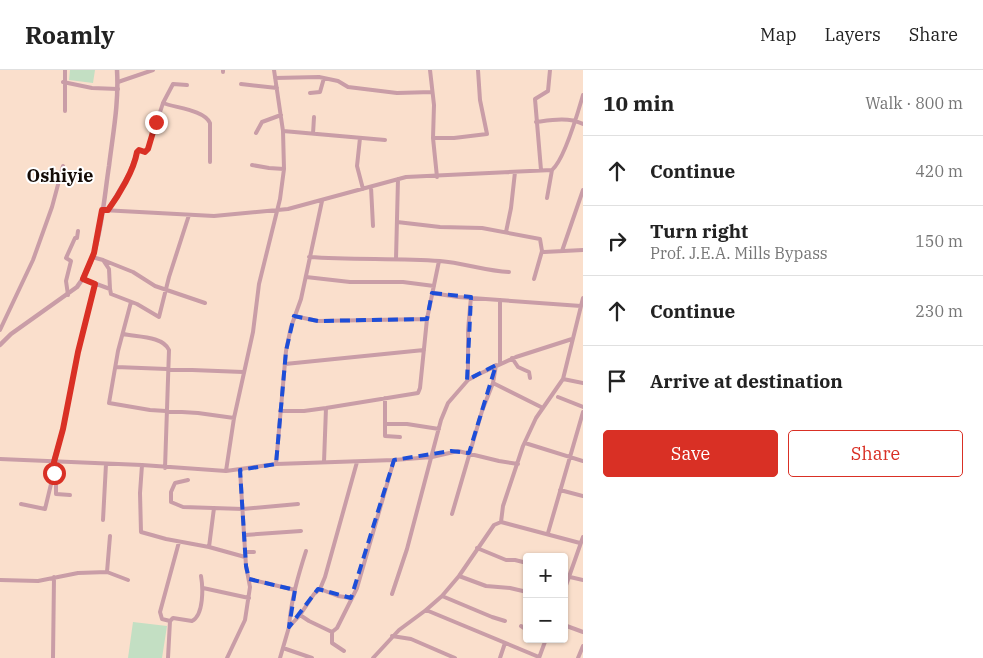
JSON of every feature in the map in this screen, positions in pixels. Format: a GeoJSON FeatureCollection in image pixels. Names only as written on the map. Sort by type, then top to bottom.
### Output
{"type":"FeatureCollection","features":[{"type":"Feature","properties":{"kind":"street"},"geometry":{"type":"LineString","coordinates":[[64,112],[63,82],[65,70]]}},
{"type":"Feature","properties":{"kind":"street"},"geometry":{"type":"LineString","coordinates":[[0,345],[11,334],[68,295],[83,279],[92,257],[102,210],[116,121],[117,70]]}},
{"type":"Feature","properties":{"kind":"street"},"geometry":{"type":"LineString","coordinates":[[118,82],[153,70]]}},
{"type":"Feature","properties":{"kind":"street"},"geometry":{"type":"LineString","coordinates":[[226,471],[234,418],[253,332],[259,284],[278,209],[284,169],[281,115],[274,70]]}},
{"type":"Feature","properties":{"kind":"street"},"geometry":{"type":"LineString","coordinates":[[430,70],[434,105],[433,138],[437,177]]}},
{"type":"Feature","properties":{"kind":"street"},"geometry":{"type":"LineString","coordinates":[[433,138],[454,138],[487,134],[480,100],[478,70]]}},
{"type":"Feature","properties":{"kind":"street"},"geometry":{"type":"LineString","coordinates":[[541,170],[535,99],[548,91],[550,70]]}},
{"type":"Feature","properties":{"kind":"street"},"geometry":{"type":"LineString","coordinates":[[275,78],[324,78],[338,81],[348,87],[397,93],[432,92]]}},
{"type":"Feature","properties":{"kind":"street"},"geometry":{"type":"LineString","coordinates":[[310,93],[320,92],[324,78]]}},
{"type":"Feature","properties":{"kind":"street"},"geometry":{"type":"LineString","coordinates":[[63,82],[92,88],[118,89]]}},
{"type":"Feature","properties":{"kind":"street"},"geometry":{"type":"LineString","coordinates":[[108,210],[130,172],[137,152],[139,150],[145,152],[148,149],[163,103],[173,84],[187,85]]}},
{"type":"Feature","properties":{"kind":"street"},"geometry":{"type":"LineString","coordinates":[[241,84],[277,88]]}},
{"type":"Feature","properties":{"kind":"street"},"geometry":{"type":"LineString","coordinates":[[547,198],[552,170],[564,151],[583,95]]}},
{"type":"Feature","properties":{"kind":"street"},"geometry":{"type":"LineString","coordinates":[[163,103],[200,113],[209,120],[210,162]]}},
{"type":"Feature","properties":{"kind":"street"},"geometry":{"type":"LineString","coordinates":[[256,133],[262,122],[281,115]]}},
{"type":"Feature","properties":{"kind":"street"},"geometry":{"type":"LineString","coordinates":[[313,134],[314,117]]}},
{"type":"Feature","properties":{"kind":"street"},"geometry":{"type":"LineString","coordinates":[[536,122],[575,120],[583,124]]}},
{"type":"Feature","properties":{"kind":"street"},"geometry":{"type":"LineString","coordinates":[[282,131],[386,140]]}},
{"type":"Feature","properties":{"kind":"street"},"geometry":{"type":"LineString","coordinates":[[360,138],[357,166],[363,189]]}},
{"type":"Feature","properties":{"kind":"street"},"geometry":{"type":"LineString","coordinates":[[252,165],[284,169]]}},
{"type":"Feature","properties":{"kind":"street"},"geometry":{"type":"LineString","coordinates":[[0,330],[35,255],[52,207],[63,166]]}},
{"type":"Feature","properties":{"kind":"street"},"geometry":{"type":"LineString","coordinates":[[102,210],[214,216],[288,209],[398,179],[420,176],[437,177],[552,170]]}},
{"type":"Feature","properties":{"kind":"street"},"geometry":{"type":"LineString","coordinates":[[506,232],[514,172]]}},
{"type":"Feature","properties":{"kind":"street"},"geometry":{"type":"LineString","coordinates":[[396,259],[398,179]]}},
{"type":"Feature","properties":{"kind":"street"},"geometry":{"type":"LineString","coordinates":[[371,187],[373,226]]}},
{"type":"Feature","properties":{"kind":"street"},"geometry":{"type":"LineString","coordinates":[[562,251],[583,190]]}},
{"type":"Feature","properties":{"kind":"street"},"geometry":{"type":"LineString","coordinates":[[276,464],[285,364],[291,327],[306,277],[322,201]]}},
{"type":"Feature","properties":{"kind":"street"},"geometry":{"type":"LineString","coordinates":[[103,260],[109,269],[111,294],[160,317],[166,290],[189,215]]}},
{"type":"Feature","properties":{"kind":"street"},"geometry":{"type":"LineString","coordinates":[[397,222],[440,227],[482,228],[540,239],[542,251],[534,279]]}},
{"type":"Feature","properties":{"kind":"street"},"geometry":{"type":"LineString","coordinates":[[68,295],[66,281],[71,261],[66,258],[75,238],[77,238],[78,231]]}},
{"type":"Feature","properties":{"kind":"street"},"geometry":{"type":"LineString","coordinates":[[542,251],[583,250]]}},
{"type":"Feature","properties":{"kind":"street"},"geometry":{"type":"LineString","coordinates":[[92,257],[133,272],[155,286],[205,303]]}},
{"type":"Feature","properties":{"kind":"street"},"geometry":{"type":"LineString","coordinates":[[309,257],[439,261],[509,272]]}},
{"type":"Feature","properties":{"kind":"street"},"geometry":{"type":"LineString","coordinates":[[280,411],[304,411],[418,393],[427,319],[439,261]]}},
{"type":"Feature","properties":{"kind":"street"},"geometry":{"type":"LineString","coordinates":[[306,277],[350,282],[403,282],[434,286]]}},
{"type":"Feature","properties":{"kind":"street"},"geometry":{"type":"LineString","coordinates":[[83,279],[110,289]]}},
{"type":"Feature","properties":{"kind":"street"},"geometry":{"type":"LineString","coordinates":[[21,504],[45,508],[78,352],[95,284]]}},
{"type":"Feature","properties":{"kind":"street"},"geometry":{"type":"LineString","coordinates":[[432,293],[471,298],[580,306]]}},
{"type":"Feature","properties":{"kind":"street"},"geometry":{"type":"LineString","coordinates":[[468,380],[468,330],[471,298]]}},
{"type":"Feature","properties":{"kind":"street"},"geometry":{"type":"LineString","coordinates":[[501,522],[503,506],[525,443],[543,408],[564,379],[583,298]]}},
{"type":"Feature","properties":{"kind":"street"},"geometry":{"type":"LineString","coordinates":[[452,514],[469,453],[498,364],[500,300]]}},
{"type":"Feature","properties":{"kind":"street"},"geometry":{"type":"LineString","coordinates":[[131,302],[110,403],[150,410],[234,418]]}},
{"type":"Feature","properties":{"kind":"street"},"geometry":{"type":"LineString","coordinates":[[294,316],[318,322],[427,319]]}},
{"type":"Feature","properties":{"kind":"street"},"geometry":{"type":"LineString","coordinates":[[123,334],[164,343],[169,350],[165,468]]}},
{"type":"Feature","properties":{"kind":"street"},"geometry":{"type":"LineString","coordinates":[[392,594],[448,403],[468,380],[487,369],[512,358],[572,339]]}},
{"type":"Feature","properties":{"kind":"street"},"geometry":{"type":"LineString","coordinates":[[285,364],[424,350]]}},
{"type":"Feature","properties":{"kind":"street"},"geometry":{"type":"LineString","coordinates":[[512,358],[518,367],[530,372],[530,378]]}},
{"type":"Feature","properties":{"kind":"street"},"geometry":{"type":"LineString","coordinates":[[116,367],[243,372]]}},
{"type":"Feature","properties":{"kind":"street"},"geometry":{"type":"LineString","coordinates":[[564,379],[583,383]]}},
{"type":"Feature","properties":{"kind":"street"},"geometry":{"type":"LineString","coordinates":[[493,384],[543,408]]}},
{"type":"Feature","properties":{"kind":"street"},"geometry":{"type":"LineString","coordinates":[[558,397],[583,407]]}},
{"type":"Feature","properties":{"kind":"street"},"geometry":{"type":"LineString","coordinates":[[385,398],[385,436],[400,437]]}},
{"type":"Feature","properties":{"kind":"street"},"geometry":{"type":"LineString","coordinates":[[324,462],[326,408]]}},
{"type":"Feature","properties":{"kind":"street"},"geometry":{"type":"LineString","coordinates":[[548,533],[569,457],[582,423],[583,412]]}},
{"type":"Feature","properties":{"kind":"street"},"geometry":{"type":"LineString","coordinates":[[385,424],[407,424],[439,429]]}},
{"type":"Feature","properties":{"kind":"street"},"geometry":{"type":"LineString","coordinates":[[525,443],[583,461]]}},
{"type":"Feature","properties":{"kind":"street"},"geometry":{"type":"LineString","coordinates":[[0,459],[142,465],[226,471],[276,464],[356,462],[432,457],[451,452],[469,453],[499,462],[518,464]]}},
{"type":"Feature","properties":{"kind":"street"},"geometry":{"type":"LineString","coordinates":[[332,632],[337,628],[357,588],[394,460]]}},
{"type":"Feature","properties":{"kind":"street"},"geometry":{"type":"LineString","coordinates":[[289,627],[320,589],[332,557],[356,462]]}},
{"type":"Feature","properties":{"kind":"street"},"geometry":{"type":"LineString","coordinates":[[103,520],[106,464]]}},
{"type":"Feature","properties":{"kind":"street"},"geometry":{"type":"LineString","coordinates":[[142,465],[140,493],[141,532],[179,542],[245,555],[254,552]]}},
{"type":"Feature","properties":{"kind":"street"},"geometry":{"type":"LineString","coordinates":[[227,658],[245,620],[249,598],[240,470]]}},
{"type":"Feature","properties":{"kind":"street"},"geometry":{"type":"LineString","coordinates":[[52,480],[56,482],[56,494],[70,495]]}},
{"type":"Feature","properties":{"kind":"street"},"geometry":{"type":"LineString","coordinates":[[188,480],[174,483],[171,492],[171,502],[183,507],[243,509],[298,504]]}},
{"type":"Feature","properties":{"kind":"street"},"geometry":{"type":"LineString","coordinates":[[560,490],[583,496]]}},
{"type":"Feature","properties":{"kind":"street"},"geometry":{"type":"LineString","coordinates":[[208,547],[214,508]]}},
{"type":"Feature","properties":{"kind":"street"},"geometry":{"type":"LineString","coordinates":[[373,658],[392,636],[442,596],[459,576],[494,525],[501,522],[582,540],[568,582]]}},
{"type":"Feature","properties":{"kind":"street"},"geometry":{"type":"LineString","coordinates":[[244,535],[301,531]]}},
{"type":"Feature","properties":{"kind":"street"},"geometry":{"type":"LineString","coordinates":[[107,572],[110,536]]}},
{"type":"Feature","properties":{"kind":"street"},"geometry":{"type":"LineString","coordinates":[[179,542],[160,612],[162,619],[170,621],[173,618],[195,620],[199,615],[203,588],[201,576]]}},
{"type":"Feature","properties":{"kind":"street"},"geometry":{"type":"LineString","coordinates":[[477,548],[506,560],[523,563]]}},
{"type":"Feature","properties":{"kind":"street"},"geometry":{"type":"LineString","coordinates":[[280,658],[306,551]]}},
{"type":"Feature","properties":{"kind":"street"},"geometry":{"type":"LineString","coordinates":[[0,580],[38,580],[78,573],[107,572],[128,580]]}},
{"type":"Feature","properties":{"kind":"street"},"geometry":{"type":"LineString","coordinates":[[459,576],[486,586],[523,591]]}},
{"type":"Feature","properties":{"kind":"street"},"geometry":{"type":"LineString","coordinates":[[53,658],[54,577]]}},
{"type":"Feature","properties":{"kind":"street"},"geometry":{"type":"LineString","coordinates":[[570,577],[583,580]]}},
{"type":"Feature","properties":{"kind":"street"},"geometry":{"type":"LineString","coordinates":[[249,579],[295,590]]}},
{"type":"Feature","properties":{"kind":"street"},"geometry":{"type":"LineString","coordinates":[[203,588],[249,598]]}},
{"type":"Feature","properties":{"kind":"street"},"geometry":{"type":"LineString","coordinates":[[320,589],[338,596],[351,598]]}},
{"type":"Feature","properties":{"kind":"street"},"geometry":{"type":"LineString","coordinates":[[442,596],[505,621]]}},
{"type":"Feature","properties":{"kind":"street"},"geometry":{"type":"LineString","coordinates":[[426,610],[539,658],[545,643]]}},
{"type":"Feature","properties":{"kind":"street"},"geometry":{"type":"LineString","coordinates":[[300,615],[332,632]]}},
{"type":"Feature","properties":{"kind":"street"},"geometry":{"type":"LineString","coordinates":[[168,658],[170,621]]}},
{"type":"Feature","properties":{"kind":"street"},"geometry":{"type":"LineString","coordinates":[[568,626],[583,632]]}},
{"type":"Feature","properties":{"kind":"street"},"geometry":{"type":"LineString","coordinates":[[332,632],[332,642],[344,651]]}},
{"type":"Feature","properties":{"kind":"street"},"geometry":{"type":"LineString","coordinates":[[392,636],[411,639],[455,658]]}},
{"type":"Feature","properties":{"kind":"street"},"geometry":{"type":"LineString","coordinates":[[500,658],[505,643]]}},
{"type":"Feature","properties":{"kind":"street"},"geometry":{"type":"LineString","coordinates":[[578,658],[582,653],[583,646]]}},
{"type":"Feature","properties":{"kind":"street"},"geometry":{"type":"LineString","coordinates":[[283,648],[312,658]]}},
{"type":"Feature","properties":{"kind":"highlighted area"},"geometry":{"type":"Polygon","coordinates":[[[432,293],[471,297],[467,380],[496,365],[469,453],[451,451],[394,460],[351,598],[318,589],[289,627],[295,590],[249,579],[246,566],[240,470],[276,464],[286,351],[294,316],[318,321],[427,319],[432,293]]]}},
{"type":"Feature","properties":{"kind":"green space"},"geometry":{"type":"Polygon","coordinates":[[[70,70],[95,70],[93,83],[69,80],[70,70]]]}},
{"type":"Feature","properties":{"kind":"green space"},"geometry":{"type":"Polygon","coordinates":[[[133,622],[167,626],[162,658],[128,658],[133,622]]]}},
{"type":"Feature","properties":{"kind":"district","name":"Oshiyie"},"geometry":{"type":"Point","coordinates":[60,176]}},
{"type":"Feature","properties":{"kind":"route"},"geometry":{"type":"LineString","coordinates":[[54,473],[54,462],[95,284],[83,279],[94,253],[102,210],[108,210],[112,205],[130,172],[137,152],[139,150],[145,152],[148,149],[156,122]]}}]}
